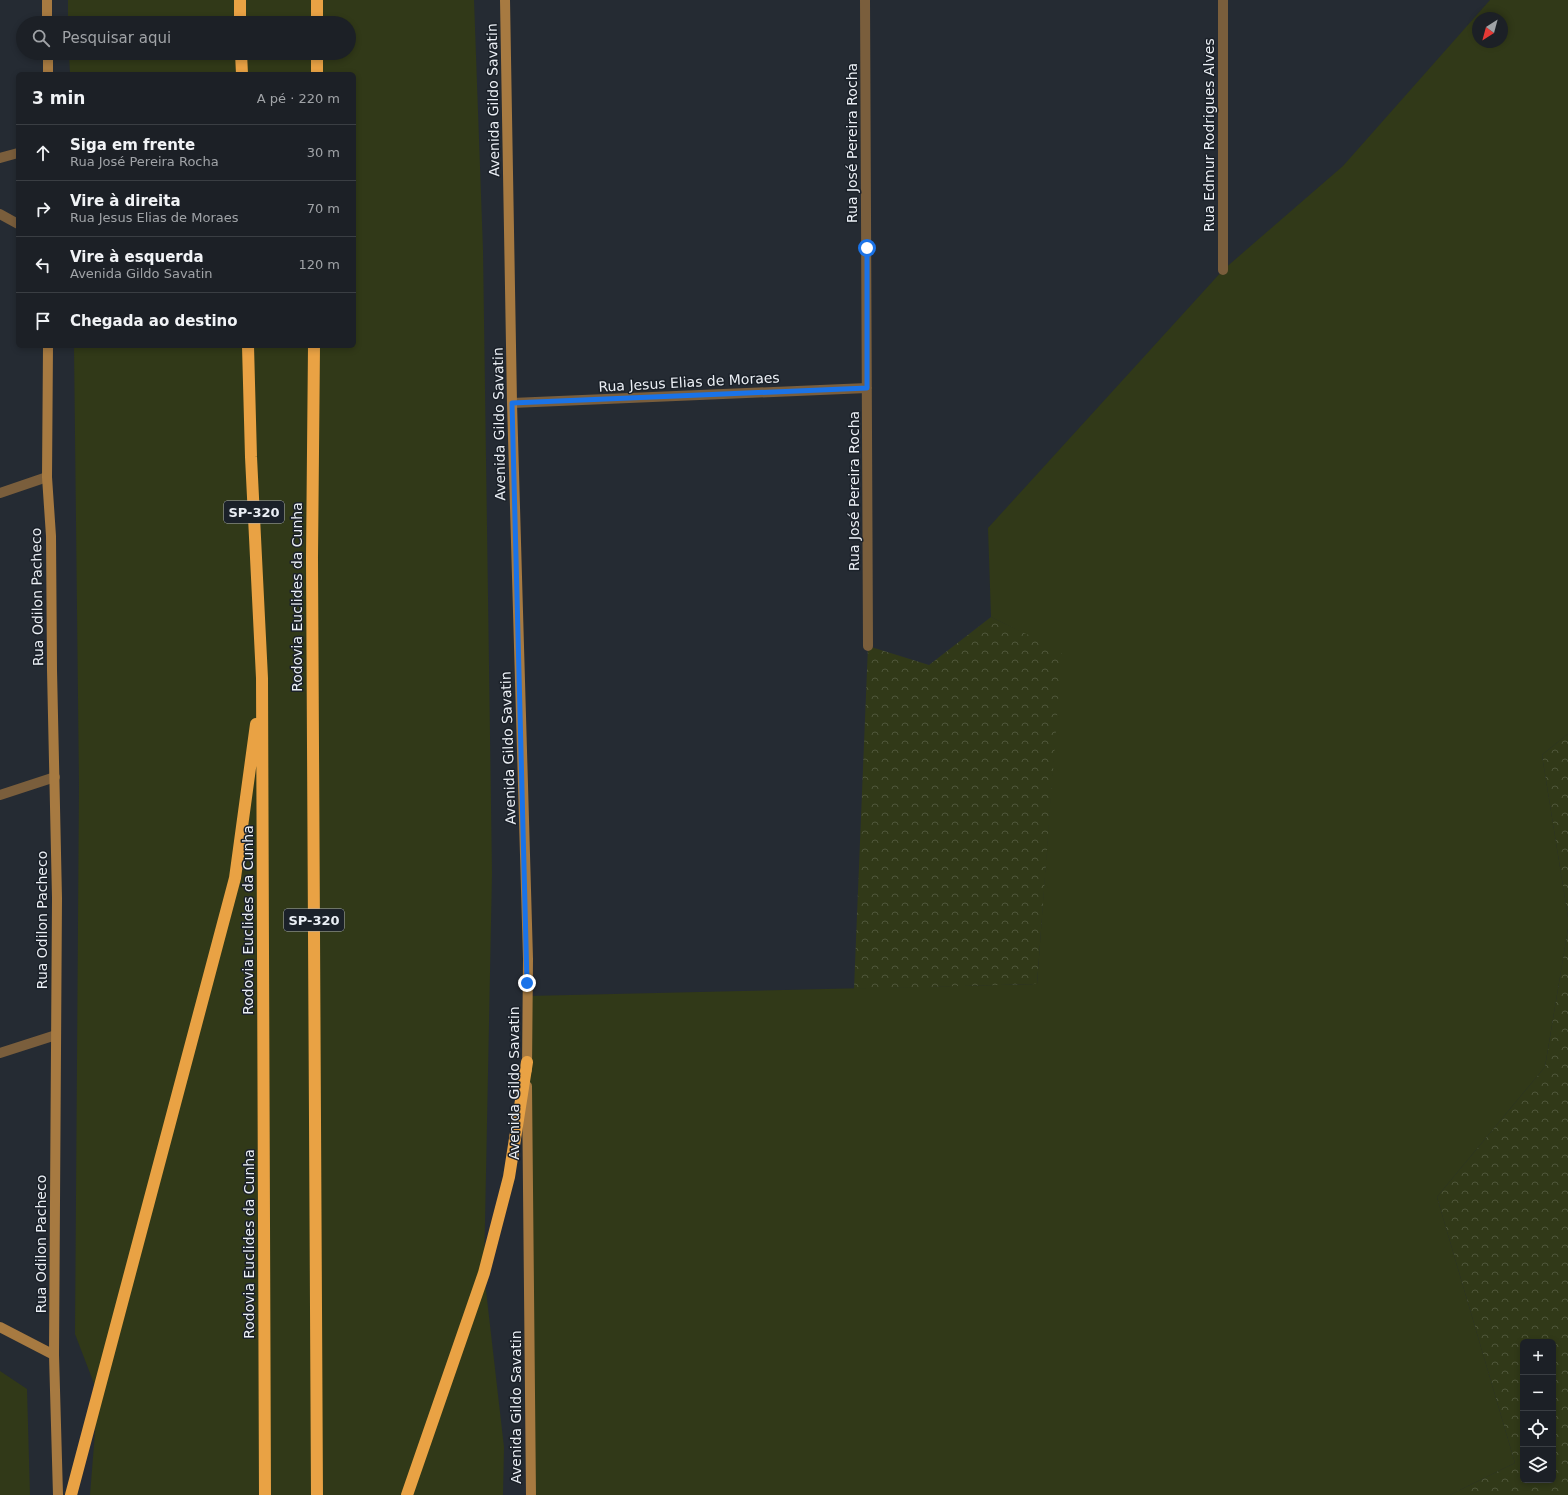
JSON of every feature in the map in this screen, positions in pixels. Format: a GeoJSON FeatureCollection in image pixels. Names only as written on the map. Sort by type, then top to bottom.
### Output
{"type":"FeatureCollection","features":[{"type":"Feature","properties":{"kind":"highway"},"geometry":{"type":"LineString","coordinates":[[240,0],[240,16]]}},
{"type":"Feature","properties":{"kind":"highway"},"geometry":{"type":"LineString","coordinates":[[317,0],[317,16]]}},
{"type":"Feature","properties":{"kind":"highway"},"geometry":{"type":"LineString","coordinates":[[241,60],[242,72]]}},
{"type":"Feature","properties":{"kind":"highway"},"geometry":{"type":"LineString","coordinates":[[317,60],[317,72]]}},
{"type":"Feature","properties":{"kind":"highway","name":"Rodovia Euclides da Cunha"},"geometry":{"type":"LineString","coordinates":[[248,348],[251,465],[262,678],[265,1495]]}},
{"type":"Feature","properties":{"kind":"highway","name":"Rodovia Euclides da Cunha"},"geometry":{"type":"LineString","coordinates":[[314,348],[312,566],[317,1495]]}},
{"type":"Feature","properties":{"kind":"highway"},"geometry":{"type":"LineString","coordinates":[[71,1495],[235,878],[262,678]]}},
{"type":"Feature","properties":{"kind":"highway"},"geometry":{"type":"LineString","coordinates":[[407,1495],[484,1273],[509,1177],[527,1062]]}},
{"type":"Feature","properties":{"kind":"main road"},"geometry":{"type":"LineString","coordinates":[[47,0],[47,16]]}},
{"type":"Feature","properties":{"kind":"main road","name":"Avenida Gildo Savatin"},"geometry":{"type":"LineString","coordinates":[[505,0],[512,403],[528,959],[527,1062],[531,1495]]}},
{"type":"Feature","properties":{"kind":"main road"},"geometry":{"type":"LineString","coordinates":[[48,60],[48,72]]}},
{"type":"Feature","properties":{"kind":"main road","name":"Rua Odilon Pacheco"},"geometry":{"type":"LineString","coordinates":[[48,348],[47,477],[51,536],[55,777],[56,1035],[54,1354],[58,1495]]}},
{"type":"Feature","properties":{"kind":"main road"},"geometry":{"type":"LineString","coordinates":[[0,1327],[54,1354]]}},
{"type":"Feature","properties":{"kind":"street","name":"Rua José Pereira Rocha"},"geometry":{"type":"LineString","coordinates":[[865,0],[868,646]]}},
{"type":"Feature","properties":{"kind":"street","name":"Rua Edmur Rodrigues Alves"},"geometry":{"type":"LineString","coordinates":[[1223,0],[1223,270]]}},
{"type":"Feature","properties":{"kind":"street"},"geometry":{"type":"LineString","coordinates":[[0,158],[16,154]]}},
{"type":"Feature","properties":{"kind":"street"},"geometry":{"type":"LineString","coordinates":[[0,214],[16,223]]}},
{"type":"Feature","properties":{"kind":"street","name":"Rua Jesus Elias de Moraes"},"geometry":{"type":"LineString","coordinates":[[512,403],[867,388]]}},
{"type":"Feature","properties":{"kind":"street"},"geometry":{"type":"LineString","coordinates":[[0,493],[47,477]]}},
{"type":"Feature","properties":{"kind":"street"},"geometry":{"type":"LineString","coordinates":[[0,795],[55,777]]}},
{"type":"Feature","properties":{"kind":"street"},"geometry":{"type":"LineString","coordinates":[[0,1052],[56,1035]]}},
{"type":"Feature","properties":{"kind":"green space"},"geometry":{"type":"Polygon","coordinates":[[[68,0],[474,0],[483,250],[492,873],[484,1273],[504,1447],[503,1495],[90,1495],[98,1394],[75,1334],[79,785],[74,348],[356,348],[356,72],[70,72],[69,60],[356,60],[356,16],[68,16],[68,0]]]}},
{"type":"Feature","properties":{"kind":"green space"},"geometry":{"type":"Polygon","coordinates":[[[1490,0],[1568,0],[1568,734],[1542,755],[1568,917],[1568,929],[1545,1067],[1437,1197],[1515,1463],[1450,1495],[531,1495],[527,996],[1037,984],[1061,652],[991,617],[988,528],[1223,270],[1343,166],[1472,20],[1472,48],[1508,48],[1508,12],[1479,12],[1490,0]]]}},
{"type":"Feature","properties":{"kind":"green space"},"geometry":{"type":"Polygon","coordinates":[[[991,617],[1062,651],[1037,984],[854,989],[868,646],[929,665],[991,617]]]}},
{"type":"Feature","properties":{"kind":"green space"},"geometry":{"type":"Polygon","coordinates":[[[1568,734],[1568,917],[1542,755],[1568,734]]]}},
{"type":"Feature","properties":{"kind":"green space"},"geometry":{"type":"Polygon","coordinates":[[[1568,929],[1568,1495],[1450,1495],[1515,1463],[1437,1197],[1545,1067],[1568,929]]]}},
{"type":"Feature","properties":{"kind":"green space"},"geometry":{"type":"Polygon","coordinates":[[[0,1371],[27,1389],[30,1495],[0,1495],[0,1371]]]}},
{"type":"Feature","properties":{"kind":"route"},"geometry":{"type":"LineString","coordinates":[[527,983],[528,959],[512,403],[867,388],[867,248]]}}]}
